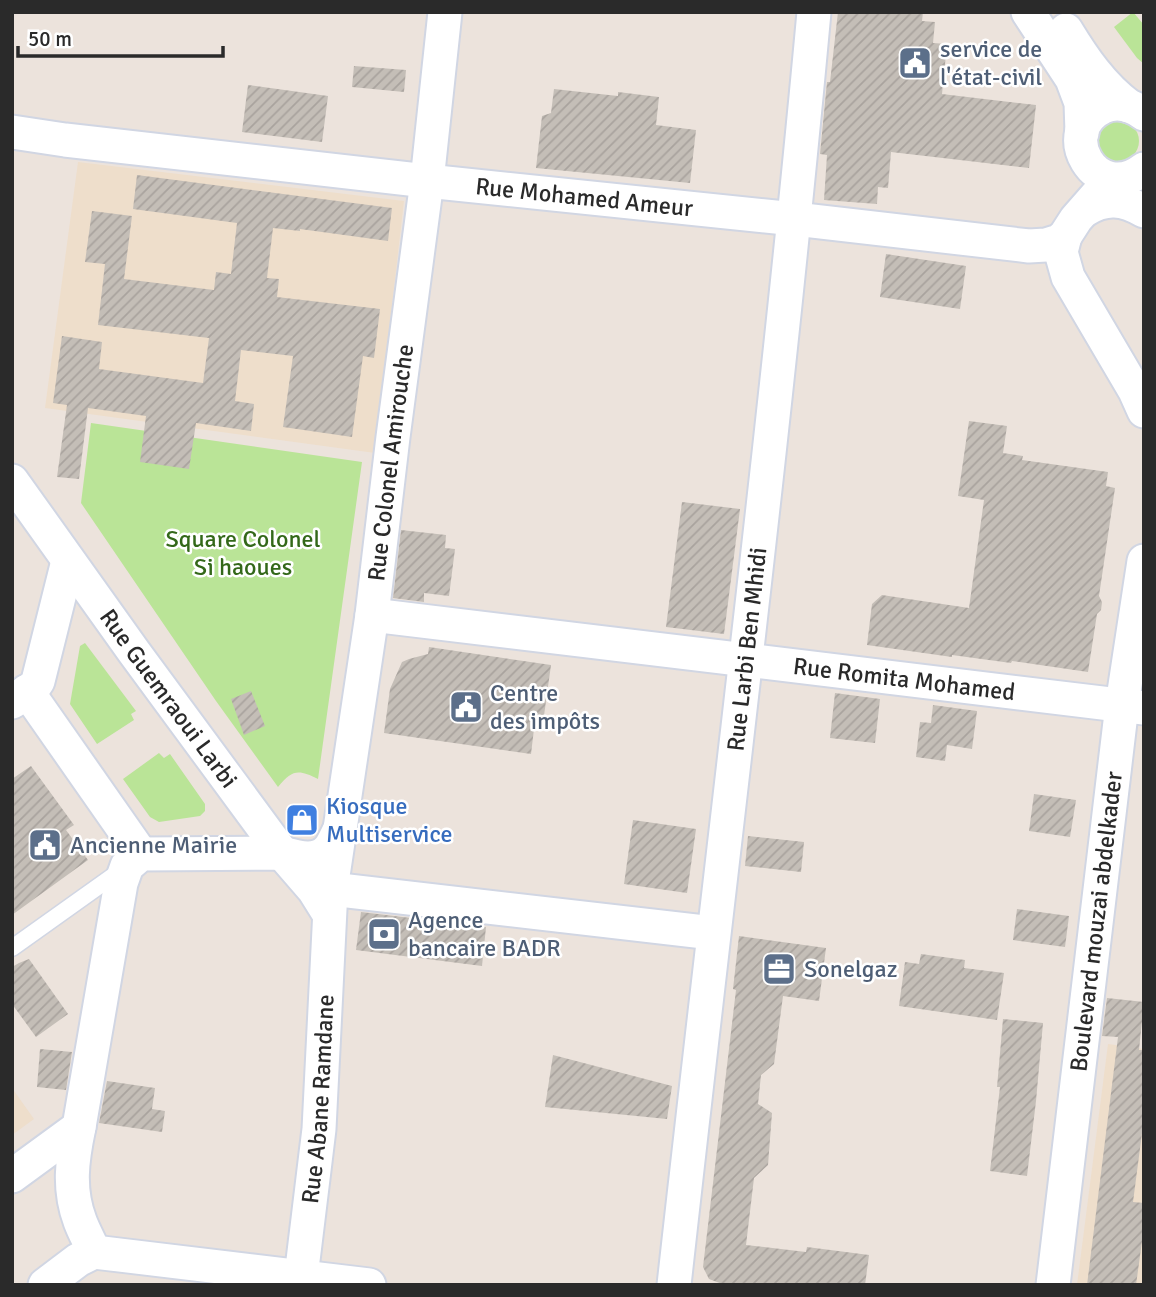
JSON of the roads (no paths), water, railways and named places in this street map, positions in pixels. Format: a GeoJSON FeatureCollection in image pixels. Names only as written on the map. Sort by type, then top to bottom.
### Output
{"type":"FeatureCollection","features":[{"type":"Feature","properties":{"kind":"street","name":"Rue Colonel Amirouche"},"geometry":{"type":"LineString","coordinates":[[330,902],[372,615],[445,12]]}},
{"type":"Feature","properties":{"kind":"street","name":"Rue Larbi Ben Mhidi"},"geometry":{"type":"LineString","coordinates":[[674,1285],[747,660],[795,219],[814,12]]}},
{"type":"Feature","properties":{"kind":"street"},"geometry":{"type":"LineString","coordinates":[[1028,12],[1072,79],[1081,103],[1082,144],[1087,182],[1075,223],[1062,251],[1068,277]]}},
{"type":"Feature","properties":{"kind":"street"},"geometry":{"type":"LineString","coordinates":[[1055,12],[1097,75],[1118,97],[1138,109]]}},
{"type":"Feature","properties":{"kind":"street"},"geometry":{"type":"LineString","coordinates":[[1124,176],[1104,176],[1091,168],[1082,144],[1085,123],[1099,109],[1109,105],[1119,104],[1138,109]]}},
{"type":"Feature","properties":{"kind":"street","name":"Rue Mohamed Ameur"},"geometry":{"type":"LineString","coordinates":[[12,132],[426,181],[1029,246],[1053,243],[1095,204],[1108,200],[1133,205],[1144,211]]}},
{"type":"Feature","properties":{"kind":"street"},"geometry":{"type":"LineString","coordinates":[[1124,176],[1144,205]]}},
{"type":"Feature","properties":{"kind":"street"},"geometry":{"type":"LineString","coordinates":[[1075,223],[1124,176]]}},
{"type":"Feature","properties":{"kind":"street"},"geometry":{"type":"LineString","coordinates":[[1029,246],[1044,250],[1053,257],[1068,277],[1144,411]]}},
{"type":"Feature","properties":{"kind":"street","name":"Rue Guemraoui Larbi"},"geometry":{"type":"LineString","coordinates":[[12,481],[282,853],[314,890],[330,902]]}},
{"type":"Feature","properties":{"kind":"street"},"geometry":{"type":"LineString","coordinates":[[68,561],[40,674],[34,687],[20,697],[134,860]]}},
{"type":"Feature","properties":{"kind":"street","name":"Boulevard mouzai abdelkader"},"geometry":{"type":"LineString","coordinates":[[1053,1285],[1133,707],[1144,561]]}},
{"type":"Feature","properties":{"kind":"street","name":"Rue Romita Mohamed"},"geometry":{"type":"LineString","coordinates":[[372,615],[1133,707]]}},
{"type":"Feature","properties":{"kind":"street"},"geometry":{"type":"LineString","coordinates":[[134,860],[282,853],[298,858],[311,858],[321,856],[328,850],[340,829]]}},
{"type":"Feature","properties":{"kind":"street"},"geometry":{"type":"LineString","coordinates":[[94,1252],[79,1220],[72,1186],[72,1158],[121,883],[134,860]]}},
{"type":"Feature","properties":{"kind":"street"},"geometry":{"type":"LineString","coordinates":[[330,902],[713,933]]}},
{"type":"Feature","properties":{"kind":"street","name":"Rue Abane Ramdane"},"geometry":{"type":"LineString","coordinates":[[301,1281],[319,1129],[330,902]]}},
{"type":"Feature","properties":{"kind":"street"},"geometry":{"type":"LineString","coordinates":[[12,1176],[79,1127]]}},
{"type":"Feature","properties":{"kind":"street"},"geometry":{"type":"LineString","coordinates":[[45,1285],[78,1260],[94,1252],[301,1281],[369,1285]]}},
{"type":"Feature","properties":{"kind":"lane"},"geometry":{"type":"LineString","coordinates":[[12,948],[134,860]]}},
{"type":"Feature","properties":{"kind":"place","name":"service de l'état-civil"},"geometry":{"type":"Point","coordinates":[915,63]}},
{"type":"Feature","properties":{"kind":"place","name":"Centre des impôts"},"geometry":{"type":"Point","coordinates":[466,707]}},
{"type":"Feature","properties":{"kind":"place","name":"Kiosque Multiservice"},"geometry":{"type":"Point","coordinates":[302,820]}},
{"type":"Feature","properties":{"kind":"place","name":"Ancienne Mairie"},"geometry":{"type":"Point","coordinates":[45,845]}},
{"type":"Feature","properties":{"kind":"place","name":"Agence bancaire BADR"},"geometry":{"type":"Point","coordinates":[384,934]}},
{"type":"Feature","properties":{"kind":"place","name":"Sonelgaz"},"geometry":{"type":"Point","coordinates":[779,969]}},
{"type":"Feature","properties":{"kind":"park label","name":"Square Colonel Si haoues"},"geometry":{"type":"Point","coordinates":[243,553]}}]}
